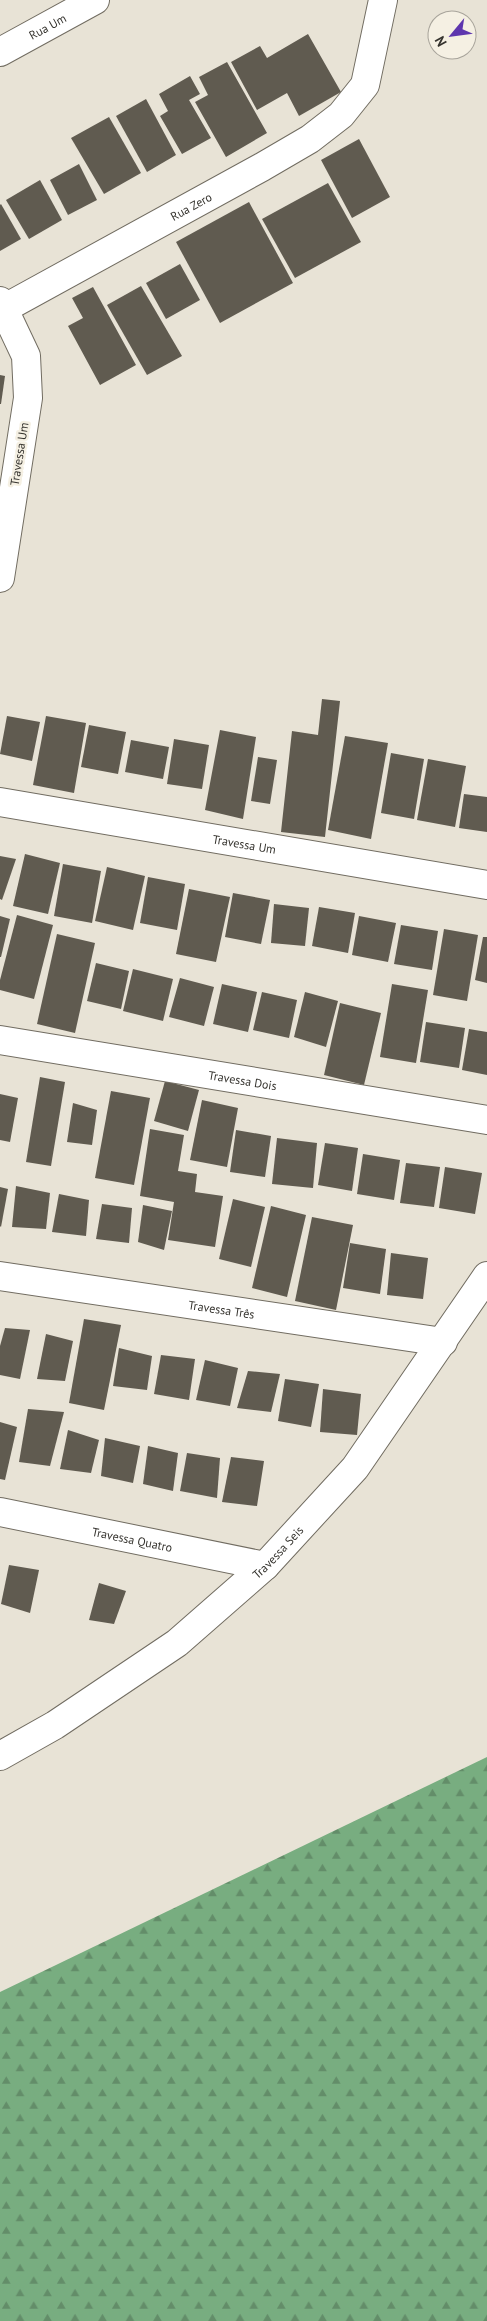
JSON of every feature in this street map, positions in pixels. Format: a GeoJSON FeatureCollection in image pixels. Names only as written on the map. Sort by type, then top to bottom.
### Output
{"type":"FeatureCollection","features":[{"type":"Feature","properties":{"kind":"street","name":"Rua Um"},"geometry":{"type":"LineString","coordinates":[[0,52],[95,0]]}},
{"type":"Feature","properties":{"kind":"street","name":"Rua Zero"},"geometry":{"type":"LineString","coordinates":[[2,305],[310,139],[341,115],[365,85],[383,0]]}},
{"type":"Feature","properties":{"kind":"street"},"geometry":{"type":"LineString","coordinates":[[2,305],[26,356]]}},
{"type":"Feature","properties":{"kind":"street"},"geometry":{"type":"LineString","coordinates":[[0,352],[26,356]]}},
{"type":"Feature","properties":{"kind":"street","name":"Travessa Um"},"geometry":{"type":"LineString","coordinates":[[0,578],[28,398],[26,356]]}},
{"type":"Feature","properties":{"kind":"street","name":"Travessa Um"},"geometry":{"type":"LineString","coordinates":[[0,802],[487,886]]}},
{"type":"Feature","properties":{"kind":"street","name":"Travessa Dois"},"geometry":{"type":"LineString","coordinates":[[0,1040],[487,1120]]}},
{"type":"Feature","properties":{"kind":"street","name":"Travessa Três"},"geometry":{"type":"LineString","coordinates":[[0,1276],[443,1342]]}},
{"type":"Feature","properties":{"kind":"street","name":"Travessa Seis"},"geometry":{"type":"LineString","coordinates":[[0,1756],[55,1725],[178,1643],[265,1566],[355,1468],[487,1276]]}},
{"type":"Feature","properties":{"kind":"street","name":"Travessa Quatro"},"geometry":{"type":"LineString","coordinates":[[0,1512],[265,1566]]}},
{"type":"Feature","properties":{"kind":"green space"},"geometry":{"type":"Polygon","coordinates":[[[487,1757],[487,2321],[0,2321],[0,1992],[487,1757]]]}},
{"type":"Feature","properties":{"kind":"building"},"geometry":{"type":"Polygon","coordinates":[[[308,34],[341,92],[299,116],[287,93],[257,110],[231,62],[260,46],[267,58],[308,34]]]}},
{"type":"Feature","properties":{"kind":"building"},"geometry":{"type":"Polygon","coordinates":[[[227,62],[267,133],[226,157],[195,102],[208,95],[199,77],[227,62]]]}},
{"type":"Feature","properties":{"kind":"building"},"geometry":{"type":"Polygon","coordinates":[[[190,76],[200,94],[189,100],[211,138],[182,154],[160,116],[168,111],[159,94],[190,76]]]}},
{"type":"Feature","properties":{"kind":"building"},"geometry":{"type":"Polygon","coordinates":[[[146,99],[176,155],[147,172],[116,116],[146,99]]]}},
{"type":"Feature","properties":{"kind":"building"},"geometry":{"type":"Polygon","coordinates":[[[109,117],[141,173],[104,194],[71,138],[109,117]]]}},
{"type":"Feature","properties":{"kind":"building"},"geometry":{"type":"Polygon","coordinates":[[[359,139],[390,197],[352,218],[321,160],[359,139]]]}},
{"type":"Feature","properties":{"kind":"building"},"geometry":{"type":"Polygon","coordinates":[[[79,164],[97,200],[68,215],[50,180],[79,164]]]}},
{"type":"Feature","properties":{"kind":"building"},"geometry":{"type":"Polygon","coordinates":[[[40,180],[62,220],[29,239],[6,200],[40,180]]]}},
{"type":"Feature","properties":{"kind":"building"},"geometry":{"type":"Polygon","coordinates":[[[328,183],[361,242],[295,278],[262,219],[328,183]]]}},
{"type":"Feature","properties":{"kind":"building"},"geometry":{"type":"Polygon","coordinates":[[[249,202],[293,283],[220,323],[176,242],[249,202]]]}},
{"type":"Feature","properties":{"kind":"building"},"geometry":{"type":"Polygon","coordinates":[[[0,205],[21,239],[0,251],[0,205]]]}},
{"type":"Feature","properties":{"kind":"building"},"geometry":{"type":"Polygon","coordinates":[[[180,264],[200,300],[166,319],[146,283],[180,264]]]}},
{"type":"Feature","properties":{"kind":"building"},"geometry":{"type":"Polygon","coordinates":[[[141,286],[182,356],[147,375],[107,305],[141,286]]]}},
{"type":"Feature","properties":{"kind":"building"},"geometry":{"type":"Polygon","coordinates":[[[93,287],[136,365],[100,385],[68,326],[83,318],[72,298],[93,287]]]}},
{"type":"Feature","properties":{"kind":"building"},"geometry":{"type":"Polygon","coordinates":[[[0,375],[5,376],[1,404],[0,404],[0,375]]]}},
{"type":"Feature","properties":{"kind":"building"},"geometry":{"type":"Polygon","coordinates":[[[322,699],[340,701],[325,837],[281,832],[292,731],[318,735],[322,699]]]}},
{"type":"Feature","properties":{"kind":"building"},"geometry":{"type":"Polygon","coordinates":[[[7,716],[40,722],[32,761],[0,754],[7,716]]]}},
{"type":"Feature","properties":{"kind":"building"},"geometry":{"type":"Polygon","coordinates":[[[46,716],[86,723],[74,793],[33,785],[46,716]]]}},
{"type":"Feature","properties":{"kind":"building"},"geometry":{"type":"Polygon","coordinates":[[[89,725],[126,732],[118,774],[81,767],[89,725]]]}},
{"type":"Feature","properties":{"kind":"building"},"geometry":{"type":"Polygon","coordinates":[[[220,730],[256,737],[243,819],[205,810],[220,730]]]}},
{"type":"Feature","properties":{"kind":"building"},"geometry":{"type":"Polygon","coordinates":[[[345,736],[388,743],[371,839],[328,830],[345,736]]]}},
{"type":"Feature","properties":{"kind":"building"},"geometry":{"type":"Polygon","coordinates":[[[174,739],[209,745],[202,789],[167,784],[174,739]]]}},
{"type":"Feature","properties":{"kind":"building"},"geometry":{"type":"Polygon","coordinates":[[[131,740],[169,747],[163,779],[125,772],[131,740]]]}},
{"type":"Feature","properties":{"kind":"building"},"geometry":{"type":"Polygon","coordinates":[[[391,753],[424,759],[414,819],[381,813],[391,753]]]}},
{"type":"Feature","properties":{"kind":"building"},"geometry":{"type":"Polygon","coordinates":[[[258,757],[277,760],[270,804],[251,801],[258,757]]]}},
{"type":"Feature","properties":{"kind":"building"},"geometry":{"type":"Polygon","coordinates":[[[428,759],[466,766],[455,827],[417,820],[428,759]]]}},
{"type":"Feature","properties":{"kind":"building"},"geometry":{"type":"Polygon","coordinates":[[[464,794],[487,797],[487,832],[459,828],[464,794]]]}},
{"type":"Feature","properties":{"kind":"building"},"geometry":{"type":"Polygon","coordinates":[[[25,854],[60,863],[48,914],[13,906],[25,854]]]}},
{"type":"Feature","properties":{"kind":"building"},"geometry":{"type":"Polygon","coordinates":[[[0,856],[16,859],[2,900],[0,899],[0,856]]]}},
{"type":"Feature","properties":{"kind":"building"},"geometry":{"type":"Polygon","coordinates":[[[63,864],[101,871],[92,923],[54,916],[63,864]]]}},
{"type":"Feature","properties":{"kind":"building"},"geometry":{"type":"Polygon","coordinates":[[[107,867],[145,876],[133,930],[95,921],[107,867]]]}},
{"type":"Feature","properties":{"kind":"building"},"geometry":{"type":"Polygon","coordinates":[[[148,877],[185,884],[177,930],[140,923],[148,877]]]}},
{"type":"Feature","properties":{"kind":"building"},"geometry":{"type":"Polygon","coordinates":[[[189,889],[230,897],[216,962],[176,954],[189,889]]]}},
{"type":"Feature","properties":{"kind":"building"},"geometry":{"type":"Polygon","coordinates":[[[233,893],[270,900],[261,944],[225,937],[233,893]]]}},
{"type":"Feature","properties":{"kind":"building"},"geometry":{"type":"Polygon","coordinates":[[[274,904],[309,908],[305,946],[271,943],[274,904]]]}},
{"type":"Feature","properties":{"kind":"building"},"geometry":{"type":"Polygon","coordinates":[[[319,907],[355,913],[348,953],[312,946],[319,907]]]}},
{"type":"Feature","properties":{"kind":"building"},"geometry":{"type":"Polygon","coordinates":[[[17,915],[53,925],[34,999],[0,990],[0,980],[17,915]]]}},
{"type":"Feature","properties":{"kind":"building"},"geometry":{"type":"Polygon","coordinates":[[[0,916],[10,919],[1,957],[0,957],[0,916]]]}},
{"type":"Feature","properties":{"kind":"building"},"geometry":{"type":"Polygon","coordinates":[[[359,916],[396,923],[388,962],[352,955],[359,916]]]}},
{"type":"Feature","properties":{"kind":"building"},"geometry":{"type":"Polygon","coordinates":[[[401,925],[438,931],[432,970],[394,964],[401,925]]]}},
{"type":"Feature","properties":{"kind":"building"},"geometry":{"type":"Polygon","coordinates":[[[444,929],[478,935],[467,1001],[433,995],[444,929]]]}},
{"type":"Feature","properties":{"kind":"building"},"geometry":{"type":"Polygon","coordinates":[[[57,934],[95,943],[75,1033],[37,1024],[57,934]]]}},
{"type":"Feature","properties":{"kind":"building"},"geometry":{"type":"Polygon","coordinates":[[[483,937],[487,937],[487,983],[475,980],[483,937]]]}},
{"type":"Feature","properties":{"kind":"building"},"geometry":{"type":"Polygon","coordinates":[[[96,963],[129,971],[121,1009],[87,1001],[96,963]]]}},
{"type":"Feature","properties":{"kind":"building"},"geometry":{"type":"Polygon","coordinates":[[[133,969],[173,979],[163,1021],[123,1011],[133,969]]]}},
{"type":"Feature","properties":{"kind":"building"},"geometry":{"type":"Polygon","coordinates":[[[180,978],[214,987],[204,1026],[169,1017],[180,978]]]}},
{"type":"Feature","properties":{"kind":"building"},"geometry":{"type":"Polygon","coordinates":[[[222,984],[257,992],[248,1032],[213,1024],[222,984]]]}},
{"type":"Feature","properties":{"kind":"building"},"geometry":{"type":"Polygon","coordinates":[[[392,984],[428,990],[416,1063],[380,1057],[392,984]]]}},
{"type":"Feature","properties":{"kind":"building"},"geometry":{"type":"Polygon","coordinates":[[[262,992],[297,1000],[289,1038],[253,1030],[262,992]]]}},
{"type":"Feature","properties":{"kind":"building"},"geometry":{"type":"Polygon","coordinates":[[[305,992],[338,1001],[326,1047],[294,1037],[305,992]]]}},
{"type":"Feature","properties":{"kind":"building"},"geometry":{"type":"Polygon","coordinates":[[[340,1003],[381,1013],[364,1085],[324,1075],[340,1003]]]}},
{"type":"Feature","properties":{"kind":"building"},"geometry":{"type":"Polygon","coordinates":[[[426,1022],[465,1028],[459,1068],[420,1062],[426,1022]]]}},
{"type":"Feature","properties":{"kind":"building"},"geometry":{"type":"Polygon","coordinates":[[[469,1029],[487,1032],[487,1075],[462,1070],[469,1029]]]}},
{"type":"Feature","properties":{"kind":"building"},"geometry":{"type":"Polygon","coordinates":[[[40,1077],[65,1082],[51,1166],[26,1162],[40,1077]]]}},
{"type":"Feature","properties":{"kind":"building"},"geometry":{"type":"Polygon","coordinates":[[[165,1081],[199,1090],[188,1131],[154,1121],[165,1081]]]}},
{"type":"Feature","properties":{"kind":"building"},"geometry":{"type":"Polygon","coordinates":[[[111,1091],[150,1098],[134,1185],[95,1178],[111,1091]]]}},
{"type":"Feature","properties":{"kind":"building"},"geometry":{"type":"Polygon","coordinates":[[[0,1094],[18,1098],[10,1142],[0,1140],[0,1094]]]}},
{"type":"Feature","properties":{"kind":"building"},"geometry":{"type":"Polygon","coordinates":[[[202,1100],[238,1108],[227,1167],[190,1160],[202,1100]]]}},
{"type":"Feature","properties":{"kind":"building"},"geometry":{"type":"Polygon","coordinates":[[[73,1103],[97,1110],[92,1145],[67,1142],[73,1103]]]}},
{"type":"Feature","properties":{"kind":"building"},"geometry":{"type":"Polygon","coordinates":[[[150,1129],[184,1135],[178,1171],[197,1174],[195,1192],[223,1196],[215,1247],[168,1240],[174,1202],[140,1196],[150,1129]]]}},
{"type":"Feature","properties":{"kind":"building"},"geometry":{"type":"Polygon","coordinates":[[[236,1130],[271,1136],[265,1177],[230,1172],[236,1130]]]}},
{"type":"Feature","properties":{"kind":"building"},"geometry":{"type":"Polygon","coordinates":[[[277,1138],[317,1143],[313,1188],[272,1184],[277,1138]]]}},
{"type":"Feature","properties":{"kind":"building"},"geometry":{"type":"Polygon","coordinates":[[[325,1143],[358,1148],[352,1191],[318,1185],[325,1143]]]}},
{"type":"Feature","properties":{"kind":"building"},"geometry":{"type":"Polygon","coordinates":[[[363,1154],[400,1160],[394,1200],[357,1194],[363,1154]]]}},
{"type":"Feature","properties":{"kind":"building"},"geometry":{"type":"Polygon","coordinates":[[[406,1163],[440,1167],[434,1207],[400,1203],[406,1163]]]}},
{"type":"Feature","properties":{"kind":"building"},"geometry":{"type":"Polygon","coordinates":[[[445,1167],[482,1173],[475,1214],[439,1208],[445,1167]]]}},
{"type":"Feature","properties":{"kind":"building"},"geometry":{"type":"Polygon","coordinates":[[[16,1186],[50,1193],[46,1229],[12,1227],[16,1186]]]}},
{"type":"Feature","properties":{"kind":"building"},"geometry":{"type":"Polygon","coordinates":[[[0,1187],[8,1189],[1,1227],[0,1226],[0,1187]]]}},
{"type":"Feature","properties":{"kind":"building"},"geometry":{"type":"Polygon","coordinates":[[[59,1194],[89,1200],[86,1236],[52,1232],[59,1194]]]}},
{"type":"Feature","properties":{"kind":"building"},"geometry":{"type":"Polygon","coordinates":[[[233,1199],[265,1207],[251,1267],[219,1259],[233,1199]]]}},
{"type":"Feature","properties":{"kind":"building"},"geometry":{"type":"Polygon","coordinates":[[[102,1204],[132,1208],[129,1243],[96,1239],[102,1204]]]}},
{"type":"Feature","properties":{"kind":"building"},"geometry":{"type":"Polygon","coordinates":[[[143,1205],[172,1211],[164,1250],[138,1242],[143,1205]]]}},
{"type":"Feature","properties":{"kind":"building"},"geometry":{"type":"Polygon","coordinates":[[[271,1206],[306,1215],[287,1297],[252,1288],[271,1206]]]}},
{"type":"Feature","properties":{"kind":"building"},"geometry":{"type":"Polygon","coordinates":[[[312,1217],[353,1225],[336,1310],[295,1301],[312,1217]]]}},
{"type":"Feature","properties":{"kind":"building"},"geometry":{"type":"Polygon","coordinates":[[[350,1243],[386,1249],[380,1294],[343,1288],[350,1243]]]}},
{"type":"Feature","properties":{"kind":"building"},"geometry":{"type":"Polygon","coordinates":[[[391,1253],[428,1258],[423,1299],[387,1295],[391,1253]]]}},
{"type":"Feature","properties":{"kind":"building"},"geometry":{"type":"Polygon","coordinates":[[[84,1319],[121,1325],[104,1410],[69,1403],[84,1319]]]}},
{"type":"Feature","properties":{"kind":"building"},"geometry":{"type":"Polygon","coordinates":[[[5,1328],[30,1330],[20,1379],[0,1375],[0,1346],[5,1328]]]}},
{"type":"Feature","properties":{"kind":"building"},"geometry":{"type":"Polygon","coordinates":[[[46,1334],[73,1341],[65,1381],[37,1379],[46,1334]]]}},
{"type":"Feature","properties":{"kind":"building"},"geometry":{"type":"Polygon","coordinates":[[[119,1348],[152,1356],[147,1390],[113,1386],[119,1348]]]}},
{"type":"Feature","properties":{"kind":"building"},"geometry":{"type":"Polygon","coordinates":[[[161,1355],[195,1359],[189,1400],[154,1394],[161,1355]]]}},
{"type":"Feature","properties":{"kind":"building"},"geometry":{"type":"Polygon","coordinates":[[[205,1360],[238,1368],[230,1406],[196,1400],[205,1360]]]}},
{"type":"Feature","properties":{"kind":"building"},"geometry":{"type":"Polygon","coordinates":[[[248,1371],[280,1374],[271,1412],[237,1408],[248,1371]]]}},
{"type":"Feature","properties":{"kind":"building"},"geometry":{"type":"Polygon","coordinates":[[[285,1379],[319,1384],[311,1427],[278,1421],[285,1379]]]}},
{"type":"Feature","properties":{"kind":"building"},"geometry":{"type":"Polygon","coordinates":[[[323,1389],[361,1394],[357,1435],[320,1432],[323,1389]]]}},
{"type":"Feature","properties":{"kind":"building"},"geometry":{"type":"Polygon","coordinates":[[[28,1409],[64,1412],[50,1466],[19,1462],[28,1409]]]}},
{"type":"Feature","properties":{"kind":"building"},"geometry":{"type":"Polygon","coordinates":[[[0,1422],[17,1427],[5,1480],[0,1479],[0,1422]]]}},
{"type":"Feature","properties":{"kind":"building"},"geometry":{"type":"Polygon","coordinates":[[[68,1430],[99,1440],[91,1473],[60,1469],[68,1430]]]}},
{"type":"Feature","properties":{"kind":"building"},"geometry":{"type":"Polygon","coordinates":[[[105,1438],[140,1446],[133,1483],[101,1476],[105,1438]]]}},
{"type":"Feature","properties":{"kind":"building"},"geometry":{"type":"Polygon","coordinates":[[[148,1446],[178,1453],[173,1491],[143,1484],[148,1446]]]}},
{"type":"Feature","properties":{"kind":"building"},"geometry":{"type":"Polygon","coordinates":[[[187,1453],[220,1458],[217,1498],[180,1491],[187,1453]]]}},
{"type":"Feature","properties":{"kind":"building"},"geometry":{"type":"Polygon","coordinates":[[[231,1457],[264,1461],[257,1506],[222,1502],[231,1457]]]}},
{"type":"Feature","properties":{"kind":"building"},"geometry":{"type":"Polygon","coordinates":[[[9,1565],[39,1570],[30,1613],[1,1604],[9,1565]]]}},
{"type":"Feature","properties":{"kind":"building"},"geometry":{"type":"Polygon","coordinates":[[[99,1583],[126,1591],[114,1624],[89,1620],[99,1583]]]}}]}
